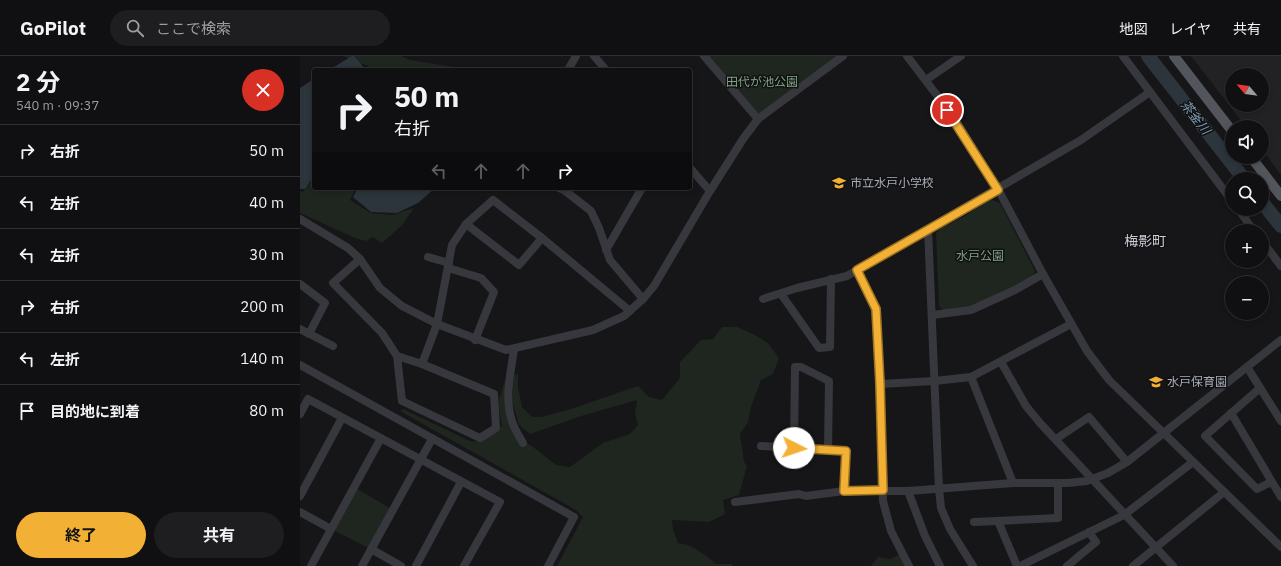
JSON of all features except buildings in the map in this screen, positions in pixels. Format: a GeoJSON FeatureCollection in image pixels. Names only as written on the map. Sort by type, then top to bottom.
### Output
{"type":"FeatureCollection","features":[{"type":"Feature","properties":{"kind":"main road"},"geometry":{"type":"LineString","coordinates":[[1174,56],[1225,123]]}},
{"type":"Feature","properties":{"kind":"main road"},"geometry":{"type":"LineString","coordinates":[[1256,164],[1281,196]]}},
{"type":"Feature","properties":{"kind":"street"},"geometry":{"type":"LineString","coordinates":[[569,68],[576,56]]}},
{"type":"Feature","properties":{"kind":"street"},"geometry":{"type":"LineString","coordinates":[[594,56],[604,68]]}},
{"type":"Feature","properties":{"kind":"street"},"geometry":{"type":"LineString","coordinates":[[704,56],[758,119]]}},
{"type":"Feature","properties":{"kind":"street"},"geometry":{"type":"LineString","coordinates":[[300,219],[348,248],[360,259],[380,288],[402,306],[437,324],[475,340],[506,350],[593,330],[624,316],[643,299],[654,286],[710,191],[743,139],[758,119],[843,56]]}},
{"type":"Feature","properties":{"kind":"street"},"geometry":{"type":"LineString","coordinates":[[907,56],[955,119],[998,190],[1071,324],[1087,351],[1109,380],[1281,547]]}},
{"type":"Feature","properties":{"kind":"street"},"geometry":{"type":"LineString","coordinates":[[926,80],[961,56]]}},
{"type":"Feature","properties":{"kind":"street"},"geometry":{"type":"LineString","coordinates":[[1123,56],[1225,192]]}},
{"type":"Feature","properties":{"kind":"street"},"geometry":{"type":"LineString","coordinates":[[763,299],[831,279],[847,276],[998,190],[1081,140],[1150,92]]}},
{"type":"Feature","properties":{"kind":"street"},"geometry":{"type":"LineString","coordinates":[[692,170],[710,191]]}},
{"type":"Feature","properties":{"kind":"street"},"geometry":{"type":"LineString","coordinates":[[564,190],[591,210],[610,260],[643,299]]}},
{"type":"Feature","properties":{"kind":"street"},"geometry":{"type":"LineString","coordinates":[[606,250],[641,190]]}},
{"type":"Feature","properties":{"kind":"street"},"geometry":{"type":"LineString","coordinates":[[422,364],[437,324],[452,245],[466,224],[493,200],[542,238],[630,311]]}},
{"type":"Feature","properties":{"kind":"street"},"geometry":{"type":"LineString","coordinates":[[466,224],[519,265],[542,238]]}},
{"type":"Feature","properties":{"kind":"street"},"geometry":{"type":"LineString","coordinates":[[928,229],[941,508],[950,529],[973,566]]}},
{"type":"Feature","properties":{"kind":"street"},"geometry":{"type":"LineString","coordinates":[[1269,250],[1281,266]]}},
{"type":"Feature","properties":{"kind":"street"},"geometry":{"type":"LineString","coordinates":[[428,256],[448,266],[481,278],[494,292],[475,340]]}},
{"type":"Feature","properties":{"kind":"street"},"geometry":{"type":"LineString","coordinates":[[360,259],[333,283],[382,333],[398,356],[402,401],[480,438],[496,428],[494,394],[422,364],[398,356]]}},
{"type":"Feature","properties":{"kind":"street"},"geometry":{"type":"LineString","coordinates":[[857,270],[876,309],[880,384],[883,501],[891,531],[909,566]]}},
{"type":"Feature","properties":{"kind":"street"},"geometry":{"type":"LineString","coordinates":[[932,316],[971,310],[1014,290],[1043,274]]}},
{"type":"Feature","properties":{"kind":"street"},"geometry":{"type":"LineString","coordinates":[[781,294],[819,348],[830,346],[831,279]]}},
{"type":"Feature","properties":{"kind":"street"},"geometry":{"type":"LineString","coordinates":[[300,284],[326,303],[310,334]]}},
{"type":"Feature","properties":{"kind":"street"},"geometry":{"type":"LineString","coordinates":[[880,384],[971,377],[1071,324]]}},
{"type":"Feature","properties":{"kind":"street"},"geometry":{"type":"LineString","coordinates":[[300,329],[333,346]]}},
{"type":"Feature","properties":{"kind":"street"},"geometry":{"type":"LineString","coordinates":[[736,502],[799,494],[806,496],[844,491],[908,491],[1086,481],[1108,473],[1127,462],[1281,340]]}},
{"type":"Feature","properties":{"kind":"street"},"geometry":{"type":"LineString","coordinates":[[514,349],[508,394],[508,407],[511,419],[523,443]]}},
{"type":"Feature","properties":{"kind":"street"},"geometry":{"type":"LineString","coordinates":[[1001,362],[1026,406],[1040,423],[1173,566]]}},
{"type":"Feature","properties":{"kind":"street"},"geometry":{"type":"LineString","coordinates":[[300,365],[574,517],[548,566]]}},
{"type":"Feature","properties":{"kind":"street"},"geometry":{"type":"LineString","coordinates":[[794,448],[795,367],[801,367],[829,381],[828,450]]}},
{"type":"Feature","properties":{"kind":"street"},"geometry":{"type":"LineString","coordinates":[[1247,367],[1281,421]]}},
{"type":"Feature","properties":{"kind":"street"},"geometry":{"type":"LineString","coordinates":[[971,377],[1012,484]]}},
{"type":"Feature","properties":{"kind":"street"},"geometry":{"type":"LineString","coordinates":[[1260,388],[1204,436],[1257,489],[1271,482]]}},
{"type":"Feature","properties":{"kind":"street"},"geometry":{"type":"LineString","coordinates":[[300,414],[308,399],[500,502],[464,566]]}},
{"type":"Feature","properties":{"kind":"street"},"geometry":{"type":"LineString","coordinates":[[1231,414],[1281,497]]}},
{"type":"Feature","properties":{"kind":"street"},"geometry":{"type":"LineString","coordinates":[[1056,439],[1089,416],[1127,462]]}},
{"type":"Feature","properties":{"kind":"street"},"geometry":{"type":"LineString","coordinates":[[300,496],[342,418]]}},
{"type":"Feature","properties":{"kind":"street"},"geometry":{"type":"LineString","coordinates":[[311,566],[381,438]]}},
{"type":"Feature","properties":{"kind":"street"},"geometry":{"type":"LineString","coordinates":[[362,566],[432,439]]}},
{"type":"Feature","properties":{"kind":"street"},"geometry":{"type":"LineString","coordinates":[[761,446],[846,451],[844,491]]}},
{"type":"Feature","properties":{"kind":"street"},"geometry":{"type":"LineString","coordinates":[[998,521],[1018,566],[1124,515],[1193,462]]}},
{"type":"Feature","properties":{"kind":"street"},"geometry":{"type":"LineString","coordinates":[[416,566],[461,482]]}},
{"type":"Feature","properties":{"kind":"street"},"geometry":{"type":"LineString","coordinates":[[974,522],[1058,518],[1058,483]]}},
{"type":"Feature","properties":{"kind":"street"},"geometry":{"type":"LineString","coordinates":[[908,491],[925,536],[940,566]]}},
{"type":"Feature","properties":{"kind":"street"},"geometry":{"type":"LineString","coordinates":[[1133,566],[1224,492]]}},
{"type":"Feature","properties":{"kind":"street"},"geometry":{"type":"LineString","coordinates":[[300,512],[331,529]]}},
{"type":"Feature","properties":{"kind":"street"},"geometry":{"type":"LineString","coordinates":[[1067,566],[1096,542],[1089,532]]}},
{"type":"Feature","properties":{"kind":"street"},"geometry":{"type":"LineString","coordinates":[[371,549],[400,566]]}},
{"type":"Feature","properties":{"kind":"shaded area"},"geometry":{"type":"Polygon","coordinates":[[[354,56],[364,68],[332,68],[354,56]]]}},
{"type":"Feature","properties":{"kind":"shaded area"},"geometry":{"type":"Polygon","coordinates":[[[1191,56],[1281,56],[1281,175],[1269,159],[1269,120],[1241,120],[1234,112],[1269,112],[1269,68],[1225,68],[1225,100],[1191,56]]]}},
{"type":"Feature","properties":{"kind":"shaded area"},"geometry":{"type":"Polygon","coordinates":[[[312,80],[312,179],[305,189],[300,189],[300,88],[312,80]]]}},
{"type":"Feature","properties":{"kind":"shaded area"},"geometry":{"type":"Polygon","coordinates":[[[357,190],[433,190],[418,203],[397,213],[371,212],[353,197],[357,190]]]}},
{"type":"Feature","properties":{"kind":"green space"},"geometry":{"type":"Polygon","coordinates":[[[343,56],[401,56],[410,60],[455,68],[369,68],[368,66],[343,56]]]}},
{"type":"Feature","properties":{"kind":"green space","name":"田代が池公園"},"geometry":{"type":"Polygon","coordinates":[[[707,56],[839,56],[759,117],[707,56]]]}},
{"type":"Feature","properties":{"kind":"green space"},"geometry":{"type":"Polygon","coordinates":[[[312,181],[312,190],[355,190],[350,200],[371,213],[392,215],[414,208],[402,225],[382,243],[373,237],[366,241],[355,238],[300,213],[300,191],[303,192],[312,181]]]}},
{"type":"Feature","properties":{"kind":"green space","name":"水戸公園"},"geometry":{"type":"Polygon","coordinates":[[[990,199],[1000,203],[1035,271],[1033,276],[1013,288],[971,307],[944,311],[939,306],[936,233],[941,228],[965,216],[990,199]]]}},
{"type":"Feature","properties":{"kind":"green space"},"geometry":{"type":"Polygon","coordinates":[[[722,327],[737,327],[755,335],[768,343],[779,358],[773,374],[761,380],[751,407],[748,422],[740,434],[744,462],[747,466],[739,495],[723,500],[725,514],[709,522],[672,520],[673,529],[678,543],[694,548],[703,553],[716,564],[732,564],[732,566],[557,566],[583,517],[576,510],[400,411],[403,409],[472,442],[483,440],[502,426],[498,403],[508,371],[505,400],[518,439],[532,446],[556,465],[570,467],[603,443],[630,434],[638,425],[635,414],[637,400],[581,416],[530,434],[519,425],[512,400],[514,375],[518,374],[518,388],[522,407],[532,417],[541,417],[568,410],[638,386],[649,397],[662,400],[680,378],[680,362],[701,340],[713,339],[722,327]]]}},
{"type":"Feature","properties":{"kind":"green space"},"geometry":{"type":"Polygon","coordinates":[[[354,487],[393,510],[371,549],[331,529],[354,487]]]}},
{"type":"Feature","properties":{"kind":"green space"},"geometry":{"type":"Polygon","coordinates":[[[904,552],[911,566],[871,566],[878,557],[890,559],[904,552]]]}},
{"type":"Feature","properties":{"kind":"waterway","name":"茶釜川"},"geometry":{"type":"LineString","coordinates":[[1148,56],[1239,172]]}},
{"type":"Feature","properties":{"kind":"waterway","name":"茶釜川"},"geometry":{"type":"LineString","coordinates":[[1269,211],[1281,226]]}},
{"type":"Feature","properties":{"kind":"place","name":"市立水戸小学校"},"geometry":{"type":"Point","coordinates":[839,183]}},
{"type":"Feature","properties":{"kind":"place","name":"水戸保育園"},"geometry":{"type":"Point","coordinates":[1156,382]}},
{"type":"Feature","properties":{"kind":"district","name":"梅影町"},"geometry":{"type":"Point","coordinates":[1145,241]}},
{"type":"Feature","properties":{"kind":"route"},"geometry":{"type":"LineString","coordinates":[[794,448],[846,451],[844,491],[883,490],[876,309],[857,270],[998,190],[955,119],[947,110]]}}]}
